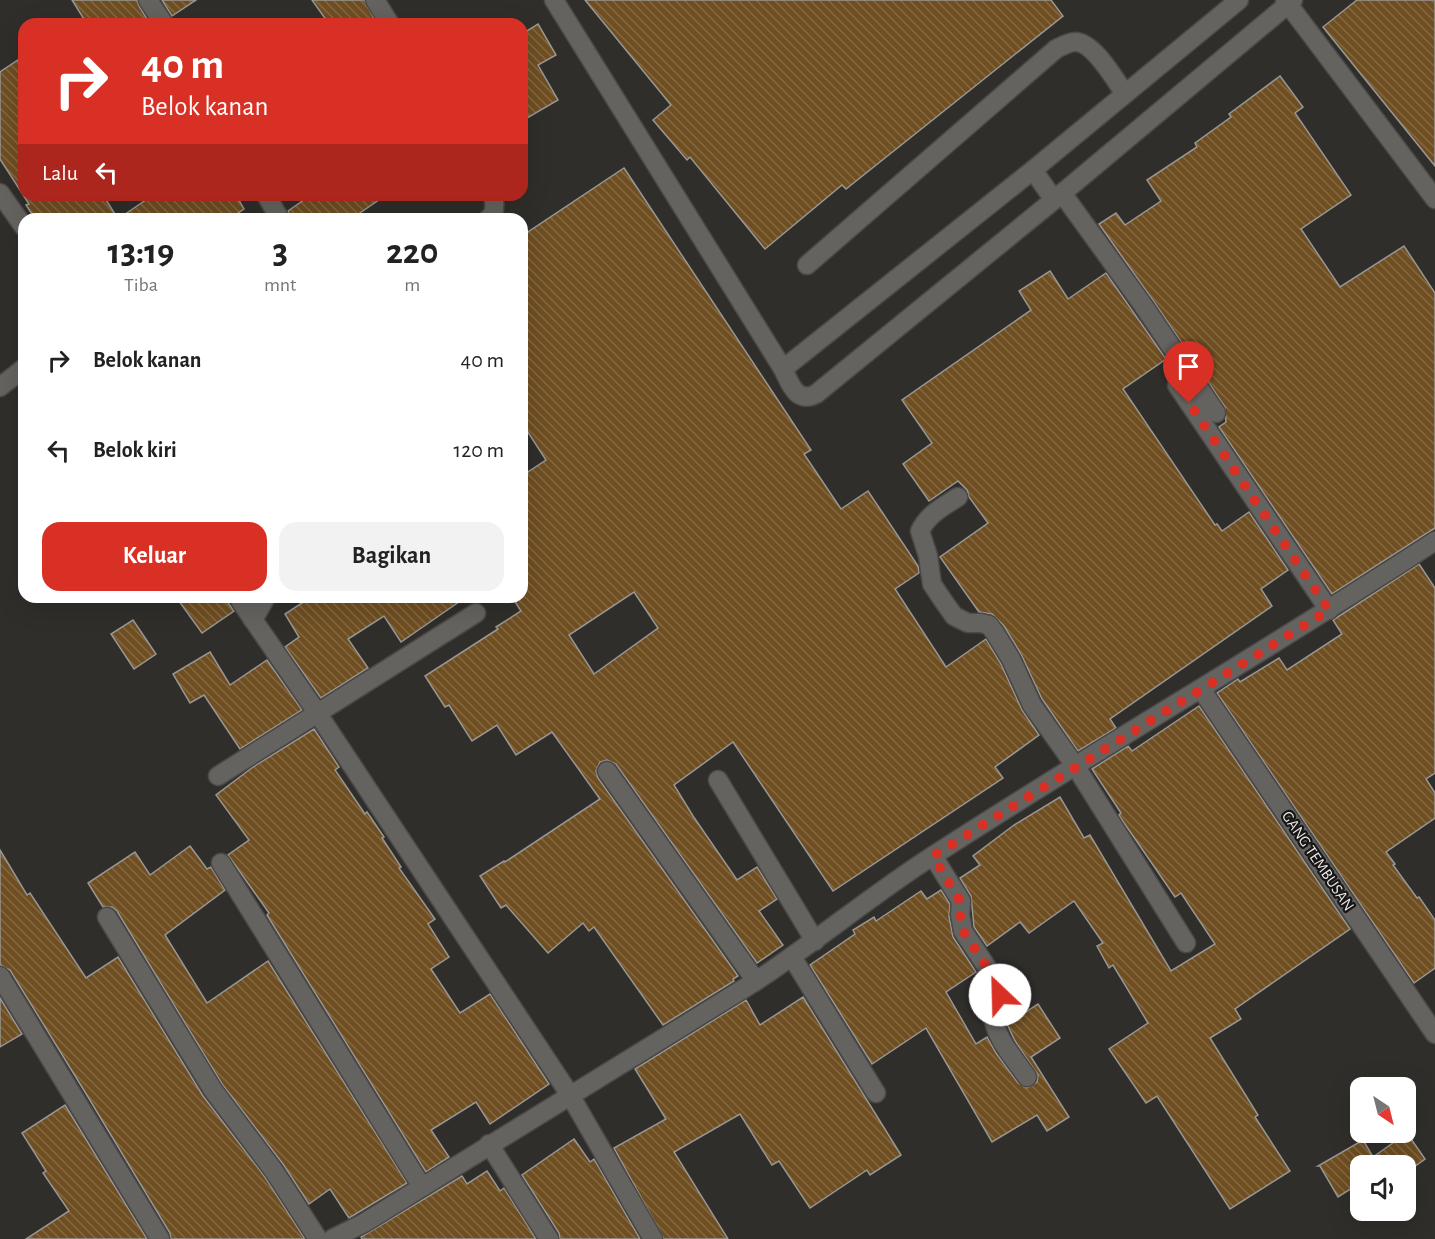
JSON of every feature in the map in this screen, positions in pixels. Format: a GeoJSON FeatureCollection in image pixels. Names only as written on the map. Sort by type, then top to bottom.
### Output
{"type":"FeatureCollection","features":[{"type":"Feature","properties":{"kind":"street"},"geometry":{"type":"LineString","coordinates":[[148,0],[160,18]]}},
{"type":"Feature","properties":{"kind":"street"},"geometry":{"type":"LineString","coordinates":[[375,0],[386,18]]}},
{"type":"Feature","properties":{"kind":"street"},"geometry":{"type":"LineString","coordinates":[[554,0],[793,388],[798,395],[805,398],[816,394],[1058,196],[1289,1],[1435,199]]}},
{"type":"Feature","properties":{"kind":"street"},"geometry":{"type":"LineString","coordinates":[[783,369],[1033,170],[1239,0]]}},
{"type":"Feature","properties":{"kind":"street"},"geometry":{"type":"LineString","coordinates":[[807,265],[1056,49],[1073,42],[1081,43],[1100,58],[1125,94]]}},
{"type":"Feature","properties":{"kind":"street"},"geometry":{"type":"LineString","coordinates":[[1033,170],[1058,196],[1143,305],[1216,412]]}},
{"type":"Feature","properties":{"kind":"street"},"geometry":{"type":"LineString","coordinates":[[0,193],[18,218]]}},
{"type":"Feature","properties":{"kind":"street"},"geometry":{"type":"LineString","coordinates":[[0,387],[18,373]]}},
{"type":"Feature","properties":{"kind":"street"},"geometry":{"type":"LineString","coordinates":[[1177,385],[1329,610]]}},
{"type":"Feature","properties":{"kind":"street"},"geometry":{"type":"LineString","coordinates":[[958,497],[934,513],[920,531],[928,556],[932,584],[954,616],[968,623],[981,622],[995,633],[1011,659],[1032,705],[1076,767],[1186,943]]}},
{"type":"Feature","properties":{"kind":"street"},"geometry":{"type":"LineString","coordinates":[[332,1239],[364,1223],[756,981],[933,856],[1435,542]]}},
{"type":"Feature","properties":{"kind":"street"},"geometry":{"type":"LineString","coordinates":[[242,603],[318,714],[570,1095],[653,1239]]}},
{"type":"Feature","properties":{"kind":"street"},"geometry":{"type":"LineString","coordinates":[[253,620],[263,603]]}},
{"type":"Feature","properties":{"kind":"street"},"geometry":{"type":"LineString","coordinates":[[218,776],[476,613]]}},
{"type":"Feature","properties":{"kind":"street","name":"GANG TEMBUSAN"},"geometry":{"type":"LineString","coordinates":[[1201,689],[1435,1034]]}},
{"type":"Feature","properties":{"kind":"street"},"geometry":{"type":"LineString","coordinates":[[607,771],[756,981]]}},
{"type":"Feature","properties":{"kind":"street"},"geometry":{"type":"LineString","coordinates":[[718,780],[815,941]]}},
{"type":"Feature","properties":{"kind":"street"},"geometry":{"type":"LineString","coordinates":[[933,856],[960,901],[963,931],[998,984],[1000,995],[994,1005],[993,1014],[998,1033],[1027,1077]]}},
{"type":"Feature","properties":{"kind":"street"},"geometry":{"type":"LineString","coordinates":[[221,862],[422,1187]]}},
{"type":"Feature","properties":{"kind":"street"},"geometry":{"type":"LineString","coordinates":[[107,917],[213,1089],[274,1171],[318,1239]]}},
{"type":"Feature","properties":{"kind":"street"},"geometry":{"type":"LineString","coordinates":[[792,957],[876,1093]]}},
{"type":"Feature","properties":{"kind":"street"},"geometry":{"type":"LineString","coordinates":[[0,976],[160,1239]]}},
{"type":"Feature","properties":{"kind":"street"},"geometry":{"type":"LineString","coordinates":[[489,1144],[549,1239]]}},
{"type":"Feature","properties":{"kind":"building"},"geometry":{"type":"Polygon","coordinates":[[[72,0],[137,0],[146,18],[83,18],[72,0]]]}},
{"type":"Feature","properties":{"kind":"building"},"geometry":{"type":"Polygon","coordinates":[[[162,0],[196,0],[172,16],[162,0]]]}},
{"type":"Feature","properties":{"kind":"building"},"geometry":{"type":"Polygon","coordinates":[[[312,0],[364,0],[374,18],[325,18],[312,0]]]}},
{"type":"Feature","properties":{"kind":"building"},"geometry":{"type":"Polygon","coordinates":[[[585,0],[1051,0],[1063,16],[846,189],[842,185],[765,249],[690,157],[687,160],[653,120],[671,105],[585,0]]]}},
{"type":"Feature","properties":{"kind":"building"},"geometry":{"type":"Polygon","coordinates":[[[1357,0],[1435,0],[1435,166],[1323,27],[1357,0]]]}},
{"type":"Feature","properties":{"kind":"building"},"geometry":{"type":"Polygon","coordinates":[[[538,24],[556,55],[538,65],[558,100],[528,118],[528,30],[538,24]]]}},
{"type":"Feature","properties":{"kind":"building"},"geometry":{"type":"Polygon","coordinates":[[[18,60],[18,187],[0,159],[0,72],[18,60]]]}},
{"type":"Feature","properties":{"kind":"building"},"geometry":{"type":"Polygon","coordinates":[[[1280,76],[1303,107],[1295,113],[1351,195],[1301,229],[1340,287],[1404,246],[1435,293],[1435,528],[1332,594],[1219,427],[1226,422],[1225,407],[1099,224],[1116,213],[1125,225],[1161,201],[1147,180],[1197,147],[1195,143],[1231,117],[1229,114],[1280,76]]]}},
{"type":"Feature","properties":{"kind":"building"},"geometry":{"type":"Polygon","coordinates":[[[624,168],[811,450],[804,454],[841,509],[868,491],[918,566],[919,573],[895,589],[946,667],[986,639],[1001,664],[1022,710],[1039,735],[995,767],[1003,778],[833,891],[733,742],[674,785],[737,880],[757,867],[777,899],[759,911],[783,945],[757,963],[616,764],[607,760],[600,762],[596,771],[598,778],[738,976],[733,979],[734,981],[663,1025],[594,927],[589,931],[583,923],[548,953],[506,905],[501,908],[480,876],[600,799],[552,732],[516,755],[497,725],[472,741],[449,705],[445,707],[425,676],[498,629],[496,627],[521,611],[516,603],[528,603],[528,472],[546,460],[528,432],[528,232],[624,168]],[[634,592],[569,635],[594,674],[658,628],[634,592]]]}},
{"type":"Feature","properties":{"kind":"building"},"geometry":{"type":"Polygon","coordinates":[[[27,201],[107,201],[114,213],[31,213],[26,205],[29,204],[27,201]]]}},
{"type":"Feature","properties":{"kind":"building"},"geometry":{"type":"Polygon","coordinates":[[[144,201],[239,201],[244,209],[238,213],[127,213],[144,201]]]}},
{"type":"Feature","properties":{"kind":"building"},"geometry":{"type":"Polygon","coordinates":[[[302,201],[377,201],[360,213],[289,213],[288,211],[302,201]]]}},
{"type":"Feature","properties":{"kind":"building"},"geometry":{"type":"Polygon","coordinates":[[[1050,271],[1068,299],[1106,273],[1166,359],[1123,389],[1215,525],[1217,524],[1222,531],[1249,512],[1288,570],[1261,589],[1272,606],[1110,719],[1116,728],[1078,751],[1042,699],[1021,654],[1004,626],[992,614],[979,612],[940,557],[988,523],[969,497],[967,490],[958,481],[929,501],[903,464],[932,443],[902,400],[1031,310],[1019,291],[1050,271]]]}},
{"type":"Feature","properties":{"kind":"building"},"geometry":{"type":"Polygon","coordinates":[[[1419,564],[1435,588],[1435,773],[1426,779],[1435,793],[1435,818],[1386,852],[1395,864],[1393,865],[1435,920],[1435,968],[1414,983],[1217,693],[1238,679],[1240,682],[1279,658],[1287,670],[1342,634],[1333,620],[1419,564]]]}},
{"type":"Feature","properties":{"kind":"building"},"geometry":{"type":"Polygon","coordinates":[[[180,603],[228,603],[234,611],[202,633],[180,603]]]}},
{"type":"Feature","properties":{"kind":"building"},"geometry":{"type":"Polygon","coordinates":[[[302,603],[457,603],[401,642],[384,616],[348,639],[368,668],[321,698],[285,647],[299,637],[285,614],[302,603]]]}},
{"type":"Feature","properties":{"kind":"building"},"geometry":{"type":"Polygon","coordinates":[[[133,620],[156,654],[134,669],[111,634],[133,620]]]}},
{"type":"Feature","properties":{"kind":"building"},"geometry":{"type":"Polygon","coordinates":[[[210,652],[230,685],[267,660],[302,710],[240,749],[204,695],[190,703],[173,674],[210,652]]]}},
{"type":"Feature","properties":{"kind":"building"},"geometry":{"type":"Polygon","coordinates":[[[1199,706],[1350,929],[1235,1009],[1241,1019],[1210,1038],[1258,1115],[1255,1117],[1290,1171],[1230,1209],[1157,1096],[1146,1103],[1109,1049],[1148,1023],[1113,965],[1109,968],[1097,946],[1103,943],[1074,901],[1029,933],[1020,922],[987,946],[974,927],[971,896],[960,878],[980,865],[973,856],[1014,825],[1060,797],[1084,838],[1090,835],[1171,971],[1215,944],[1181,893],[1175,897],[1120,817],[1121,813],[1092,769],[1128,746],[1132,751],[1199,706]]]}},
{"type":"Feature","properties":{"kind":"building"},"geometry":{"type":"Polygon","coordinates":[[[314,729],[339,767],[335,770],[384,837],[382,838],[401,867],[399,868],[435,919],[428,924],[449,957],[431,969],[460,1013],[490,994],[549,1084],[490,1124],[476,1102],[431,1130],[449,1157],[426,1172],[267,915],[269,913],[228,855],[249,840],[216,795],[253,767],[314,729]]]}},
{"type":"Feature","properties":{"kind":"building"},"geometry":{"type":"Polygon","coordinates":[[[190,846],[207,869],[211,867],[225,890],[165,935],[207,1003],[268,961],[407,1183],[349,1218],[330,1189],[309,1204],[283,1164],[222,1084],[117,911],[112,907],[103,907],[88,883],[135,852],[150,875],[190,846]]]}},
{"type":"Feature","properties":{"kind":"building"},"geometry":{"type":"Polygon","coordinates":[[[0,850],[27,895],[30,893],[86,978],[118,957],[203,1096],[265,1177],[305,1239],[171,1239],[170,1233],[10,970],[0,965],[0,850]]]}},
{"type":"Feature","properties":{"kind":"building"},"geometry":{"type":"Polygon","coordinates":[[[941,890],[950,904],[949,916],[953,937],[976,972],[946,992],[976,1044],[987,1037],[1018,1083],[1027,1088],[1037,1082],[1038,1075],[1015,1041],[1007,1024],[1038,1004],[1060,1038],[1031,1057],[1069,1117],[1047,1131],[1037,1115],[992,1142],[926,1028],[872,1064],[810,965],[855,934],[853,930],[874,917],[876,921],[921,891],[927,899],[941,890]]]}},
{"type":"Feature","properties":{"kind":"building"},"geometry":{"type":"Polygon","coordinates":[[[803,997],[901,1155],[870,1175],[867,1170],[810,1208],[779,1161],[772,1165],[740,1114],[674,1152],[728,1239],[664,1239],[614,1148],[666,1119],[635,1069],[746,1000],[760,1025],[803,997]]]}},
{"type":"Feature","properties":{"kind":"building"},"geometry":{"type":"Polygon","coordinates":[[[0,998],[22,1034],[0,1047],[0,998]]]}},
{"type":"Feature","properties":{"kind":"building"},"geometry":{"type":"Polygon","coordinates":[[[65,1105],[147,1239],[26,1239],[69,1211],[43,1173],[46,1171],[22,1133],[65,1105]]]}},
{"type":"Feature","properties":{"kind":"building"},"geometry":{"type":"Polygon","coordinates":[[[574,1139],[590,1162],[594,1159],[640,1239],[560,1239],[559,1233],[522,1175],[574,1139]]]}},
{"type":"Feature","properties":{"kind":"building"},"geometry":{"type":"Polygon","coordinates":[[[1358,1143],[1365,1143],[1372,1155],[1350,1155],[1350,1189],[1338,1197],[1318,1166],[1358,1143]]]}},
{"type":"Feature","properties":{"kind":"building"},"geometry":{"type":"Polygon","coordinates":[[[1393,1143],[1414,1143],[1425,1159],[1416,1166],[1416,1155],[1376,1155],[1393,1143]]]}},
{"type":"Feature","properties":{"kind":"building"},"geometry":{"type":"Polygon","coordinates":[[[487,1171],[500,1191],[504,1188],[536,1239],[362,1239],[361,1237],[462,1176],[467,1184],[487,1171]]]}},
{"type":"Feature","properties":{"kind":"route"},"geometry":{"type":"LineString","coordinates":[[1000,995],[998,984],[963,931],[960,901],[933,856],[1329,610],[1189,403]]}}]}
